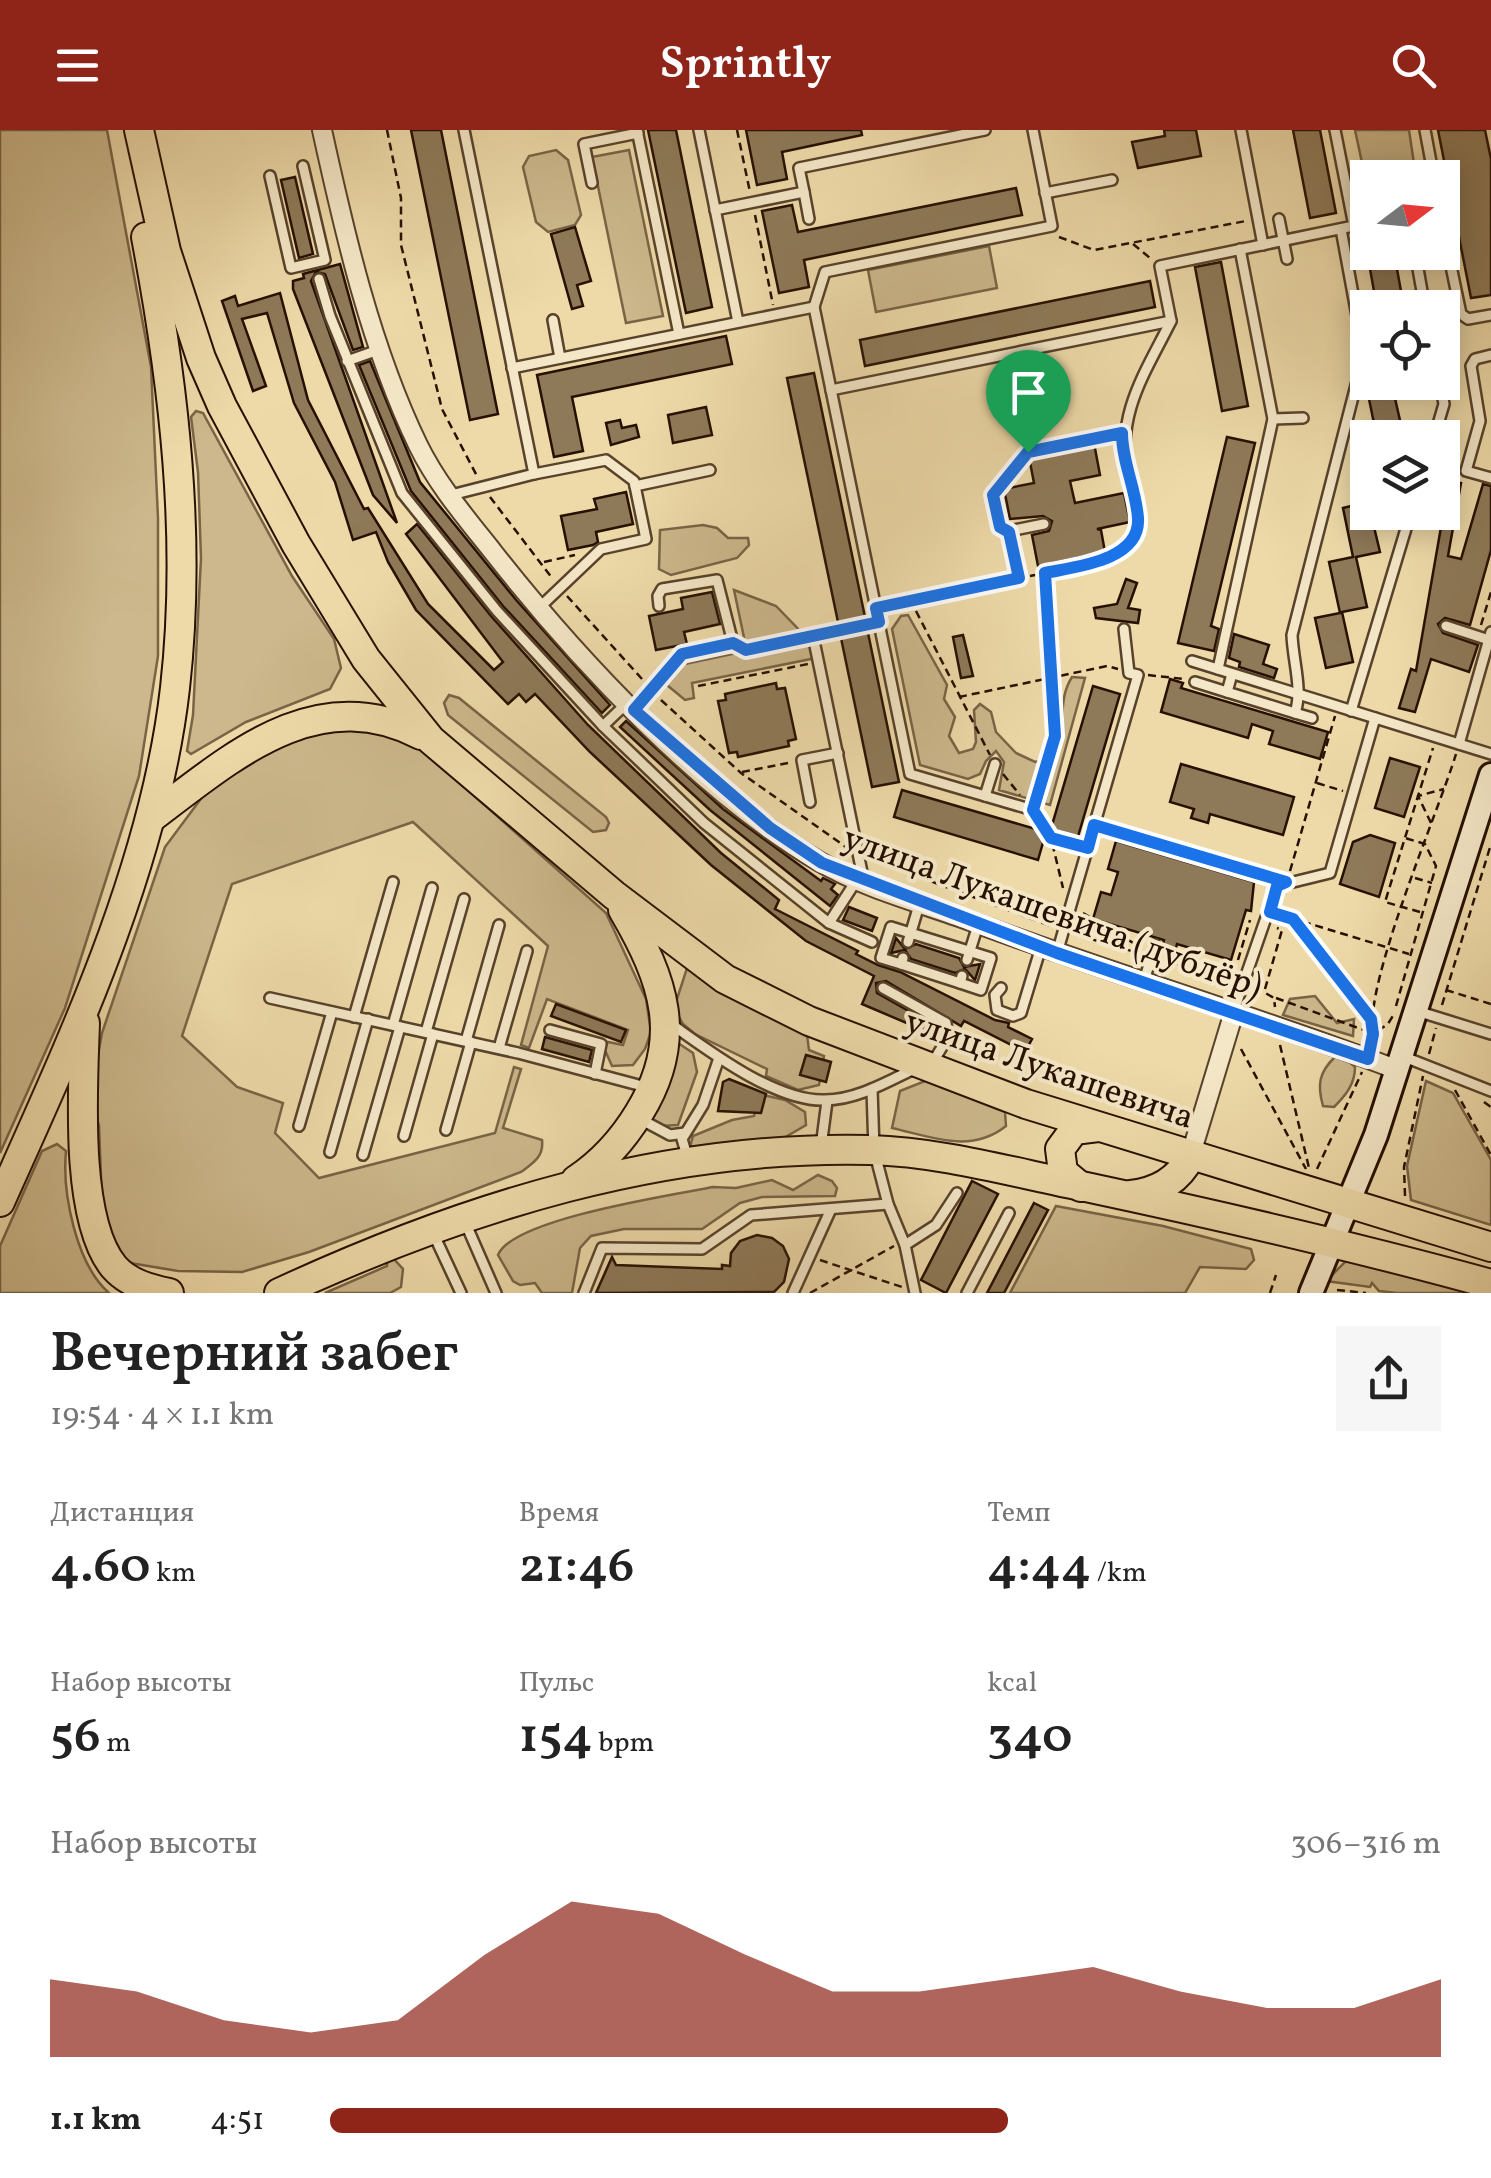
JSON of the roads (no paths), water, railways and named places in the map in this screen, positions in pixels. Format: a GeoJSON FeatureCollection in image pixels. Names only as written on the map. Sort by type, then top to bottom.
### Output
{"type":"FeatureCollection","features":[{"type":"Feature","properties":{"kind":"main road"},"geometry":{"type":"LineString","coordinates":[[0,1202],[86,1007],[150,818],[175,691],[180,630],[179,496],[170,379],[124,130]]}},
{"type":"Feature","properties":{"kind":"main road"},"geometry":{"type":"LineString","coordinates":[[138,130],[166,251],[201,358],[222,406],[296,544],[366,659],[431,740]]}},
{"type":"Feature","properties":{"kind":"main road"},"geometry":{"type":"LineString","coordinates":[[150,818],[238,752],[316,719],[346,714],[391,720],[431,740]]}},
{"type":"Feature","properties":{"kind":"main road","name":"улица Лукашевича"},"geometry":{"type":"LineString","coordinates":[[431,740],[614,895],[725,979],[809,1021],[925,1067],[1190,1158],[1491,1248]]}},
{"type":"Feature","properties":{"kind":"main road"},"geometry":{"type":"LineString","coordinates":[[1311,1293],[1349,1204],[1400,1063],[1491,775]]}},
{"type":"Feature","properties":{"kind":"main road"},"geometry":{"type":"LineString","coordinates":[[566,1186],[616,1147],[653,1090],[662,1066],[666,1020],[654,970],[614,895]]}},
{"type":"Feature","properties":{"kind":"main road"},"geometry":{"type":"LineString","coordinates":[[86,1007],[83,1131],[101,1248],[116,1270],[142,1287],[169,1293]]}},
{"type":"Feature","properties":{"kind":"main road"},"geometry":{"type":"LineString","coordinates":[[1082,1186],[1063,1172],[1060,1149],[1074,1130],[1098,1127]]}},
{"type":"Feature","properties":{"kind":"main road"},"geometry":{"type":"LineString","coordinates":[[279,1293],[382,1245],[566,1186],[695,1162],[821,1150],[874,1150],[950,1159],[1334,1241],[1491,1284]]}},
{"type":"Feature","properties":{"kind":"main road"},"geometry":{"type":"LineString","coordinates":[[1125,1196],[1162,1187],[1178,1176],[1190,1158]]}},
{"type":"Feature","properties":{"kind":"street","name":"улица Лукашевича (дублёр)"},"geometry":{"type":"LineString","coordinates":[[322,130],[382,349],[419,448],[448,496],[538,609],[631,706],[707,776],[809,854],[861,880],[1049,950],[1368,1059],[1400,1063]]}},
{"type":"Feature","properties":{"kind":"street"},"geometry":{"type":"LineString","coordinates":[[1190,1158],[1234,1012]]}},
{"type":"Feature","properties":{"kind":"lane"},"geometry":{"type":"LineString","coordinates":[[464,130],[534,474]]}},
{"type":"Feature","properties":{"kind":"lane"},"geometry":{"type":"LineString","coordinates":[[699,130],[738,322]]}},
{"type":"Feature","properties":{"kind":"lane"},"geometry":{"type":"LineString","coordinates":[[809,219],[799,168],[985,130]]}},
{"type":"Feature","properties":{"kind":"lane"},"geometry":{"type":"LineString","coordinates":[[1033,130],[1052,226],[825,272],[814,307],[910,774],[1033,810]]}},
{"type":"Feature","properties":{"kind":"lane"},"geometry":{"type":"LineString","coordinates":[[1241,130],[1263,245]]}},
{"type":"Feature","properties":{"kind":"lane"},"geometry":{"type":"LineString","coordinates":[[1336,130],[1350,205]]}},
{"type":"Feature","properties":{"kind":"lane"},"geometry":{"type":"LineString","coordinates":[[1424,130],[1430,160]]}},
{"type":"Feature","properties":{"kind":"lane"},"geometry":{"type":"LineString","coordinates":[[592,184],[584,144],[637,132],[679,334]]}},
{"type":"Feature","properties":{"kind":"lane"},"geometry":{"type":"LineString","coordinates":[[270,176],[292,268],[325,260],[303,166]]}},
{"type":"Feature","properties":{"kind":"lane"},"geometry":{"type":"LineString","coordinates":[[1046,193],[1112,180]]}},
{"type":"Feature","properties":{"kind":"lane"},"geometry":{"type":"LineString","coordinates":[[716,210],[804,192]]}},
{"type":"Feature","properties":{"kind":"lane"},"geometry":{"type":"LineString","coordinates":[[1278,220],[1287,259]]}},
{"type":"Feature","properties":{"kind":"lane"},"geometry":{"type":"LineString","coordinates":[[1128,478],[1122,433],[1136,390],[1172,321],[1160,266],[1350,227]]}},
{"type":"Feature","properties":{"kind":"lane"},"geometry":{"type":"LineString","coordinates":[[1295,713],[1301,695],[1294,672],[1292,636],[1364,354],[1341,229]]}},
{"type":"Feature","properties":{"kind":"lane"},"geometry":{"type":"LineString","coordinates":[[1218,670],[1273,420],[1240,250]]}},
{"type":"Feature","properties":{"kind":"lane"},"geometry":{"type":"LineString","coordinates":[[1452,270],[1461,314],[1468,319],[1491,315]]}},
{"type":"Feature","properties":{"kind":"lane"},"geometry":{"type":"LineString","coordinates":[[319,279],[347,361],[402,493],[496,611],[603,726],[704,823],[829,922],[872,942]]}},
{"type":"Feature","properties":{"kind":"lane"},"geometry":{"type":"LineString","coordinates":[[512,368],[814,307]]}},
{"type":"Feature","properties":{"kind":"lane"},"geometry":{"type":"LineString","coordinates":[[552,320],[560,358]]}},
{"type":"Feature","properties":{"kind":"lane"},"geometry":{"type":"LineString","coordinates":[[831,390],[1172,321]]}},
{"type":"Feature","properties":{"kind":"lane"},"geometry":{"type":"LineString","coordinates":[[347,361],[382,349]]}},
{"type":"Feature","properties":{"kind":"lane"},"geometry":{"type":"LineString","coordinates":[[1491,356],[1475,360],[1471,366],[1480,421],[1466,471],[1491,478]]}},
{"type":"Feature","properties":{"kind":"lane"},"geometry":{"type":"LineString","coordinates":[[1273,420],[1303,418]]}},
{"type":"Feature","properties":{"kind":"lane"},"geometry":{"type":"LineString","coordinates":[[448,496],[606,460],[635,486],[646,538],[601,550],[538,609]]}},
{"type":"Feature","properties":{"kind":"lane"},"geometry":{"type":"LineString","coordinates":[[635,486],[710,470]]}},
{"type":"Feature","properties":{"kind":"lane"},"geometry":{"type":"LineString","coordinates":[[876,608],[1019,578],[1009,532],[1044,524]]}},
{"type":"Feature","properties":{"kind":"lane"},"geometry":{"type":"LineString","coordinates":[[1351,711],[1406,530]]}},
{"type":"Feature","properties":{"kind":"lane"},"geometry":{"type":"LineString","coordinates":[[603,726],[651,690],[682,654],[733,643],[717,580],[662,589],[659,606]]}},
{"type":"Feature","properties":{"kind":"lane"},"geometry":{"type":"LineString","coordinates":[[829,922],[861,880],[814,636],[879,622]]}},
{"type":"Feature","properties":{"kind":"lane"},"geometry":{"type":"LineString","coordinates":[[1446,626],[1486,636],[1458,744]]}},
{"type":"Feature","properties":{"kind":"lane"},"geometry":{"type":"LineString","coordinates":[[1001,988],[995,994],[997,1010],[1013,1016],[1020,1014],[1072,904],[1138,676],[1129,673],[1124,628]]}},
{"type":"Feature","properties":{"kind":"lane"},"geometry":{"type":"LineString","coordinates":[[1192,661],[1491,754]]}},
{"type":"Feature","properties":{"kind":"lane"},"geometry":{"type":"LineString","coordinates":[[1227,692],[1232,674]]}},
{"type":"Feature","properties":{"kind":"lane"},"geometry":{"type":"LineString","coordinates":[[1195,682],[1312,718]]}},
{"type":"Feature","properties":{"kind":"lane"},"geometry":{"type":"LineString","coordinates":[[1234,1012],[1277,886],[1330,873],[1375,718]]}},
{"type":"Feature","properties":{"kind":"lane"},"geometry":{"type":"LineString","coordinates":[[810,802],[802,760],[838,753]]}},
{"type":"Feature","properties":{"kind":"lane"},"geometry":{"type":"LineString","coordinates":[[985,796],[995,764]]}},
{"type":"Feature","properties":{"kind":"lane"},"geometry":{"type":"LineString","coordinates":[[354,1016],[393,882]]}},
{"type":"Feature","properties":{"kind":"lane"},"geometry":{"type":"LineString","coordinates":[[363,1155],[432,888]]}},
{"type":"Feature","properties":{"kind":"lane"},"geometry":{"type":"LineString","coordinates":[[404,1136],[464,900]]}},
{"type":"Feature","properties":{"kind":"lane"},"geometry":{"type":"LineString","coordinates":[[909,937],[920,902]]}},
{"type":"Feature","properties":{"kind":"lane"},"geometry":{"type":"LineString","coordinates":[[968,956],[978,924]]}},
{"type":"Feature","properties":{"kind":"lane"},"geometry":{"type":"LineString","coordinates":[[446,1130],[500,925]]}},
{"type":"Feature","properties":{"kind":"lane"},"geometry":{"type":"LineString","coordinates":[[891,926],[909,937],[968,956],[991,958],[981,990],[902,961],[881,958],[891,926]]}},
{"type":"Feature","properties":{"kind":"lane"},"geometry":{"type":"LineString","coordinates":[[1144,982],[1154,945]]}},
{"type":"Feature","properties":{"kind":"lane"},"geometry":{"type":"LineString","coordinates":[[499,1048],[526,951]]}},
{"type":"Feature","properties":{"kind":"lane"},"geometry":{"type":"LineString","coordinates":[[666,1020],[719,1058],[787,1093],[827,1100],[872,1089],[925,1067],[948,1037],[946,1023],[883,988]]}},
{"type":"Feature","properties":{"kind":"lane"},"geometry":{"type":"LineString","coordinates":[[270,998],[499,1048],[653,1090]]}},
{"type":"Feature","properties":{"kind":"lane"},"geometry":{"type":"LineString","coordinates":[[1416,1011],[1491,1034]]}},
{"type":"Feature","properties":{"kind":"lane"},"geometry":{"type":"LineString","coordinates":[[299,1126],[332,1012]]}},
{"type":"Feature","properties":{"kind":"lane"},"geometry":{"type":"LineString","coordinates":[[330,1152],[368,1019]]}},
{"type":"Feature","properties":{"kind":"lane"},"geometry":{"type":"LineString","coordinates":[[550,1030],[601,1044],[595,1074]]}},
{"type":"Feature","properties":{"kind":"lane"},"geometry":{"type":"LineString","coordinates":[[695,1162],[683,1153],[685,1133],[703,1105],[719,1058]]}},
{"type":"Feature","properties":{"kind":"lane"},"geometry":{"type":"LineString","coordinates":[[1400,1063],[1491,1091]]}},
{"type":"Feature","properties":{"kind":"lane"},"geometry":{"type":"LineString","coordinates":[[872,1089],[874,1150],[888,1204],[905,1245],[912,1293]]}},
{"type":"Feature","properties":{"kind":"lane"},"geometry":{"type":"LineString","coordinates":[[821,1150],[827,1100]]}},
{"type":"Feature","properties":{"kind":"lane"},"geometry":{"type":"LineString","coordinates":[[637,1116],[670,1134],[685,1133]]}},
{"type":"Feature","properties":{"kind":"lane"},"geometry":{"type":"LineString","coordinates":[[905,1245],[936,1225],[957,1193]]}},
{"type":"Feature","properties":{"kind":"lane"},"geometry":{"type":"LineString","coordinates":[[584,1293],[602,1248],[702,1250],[752,1215],[888,1204]]}},
{"type":"Feature","properties":{"kind":"lane"},"geometry":{"type":"LineString","coordinates":[[793,1293],[831,1209]]}},
{"type":"Feature","properties":{"kind":"lane"},"geometry":{"type":"LineString","coordinates":[[967,1293],[1009,1213]]}},
{"type":"Feature","properties":{"kind":"lane"},"geometry":{"type":"LineString","coordinates":[[463,1218],[496,1293]]}},
{"type":"Feature","properties":{"kind":"lane"},"geometry":{"type":"LineString","coordinates":[[431,1228],[461,1293]]}}]}
